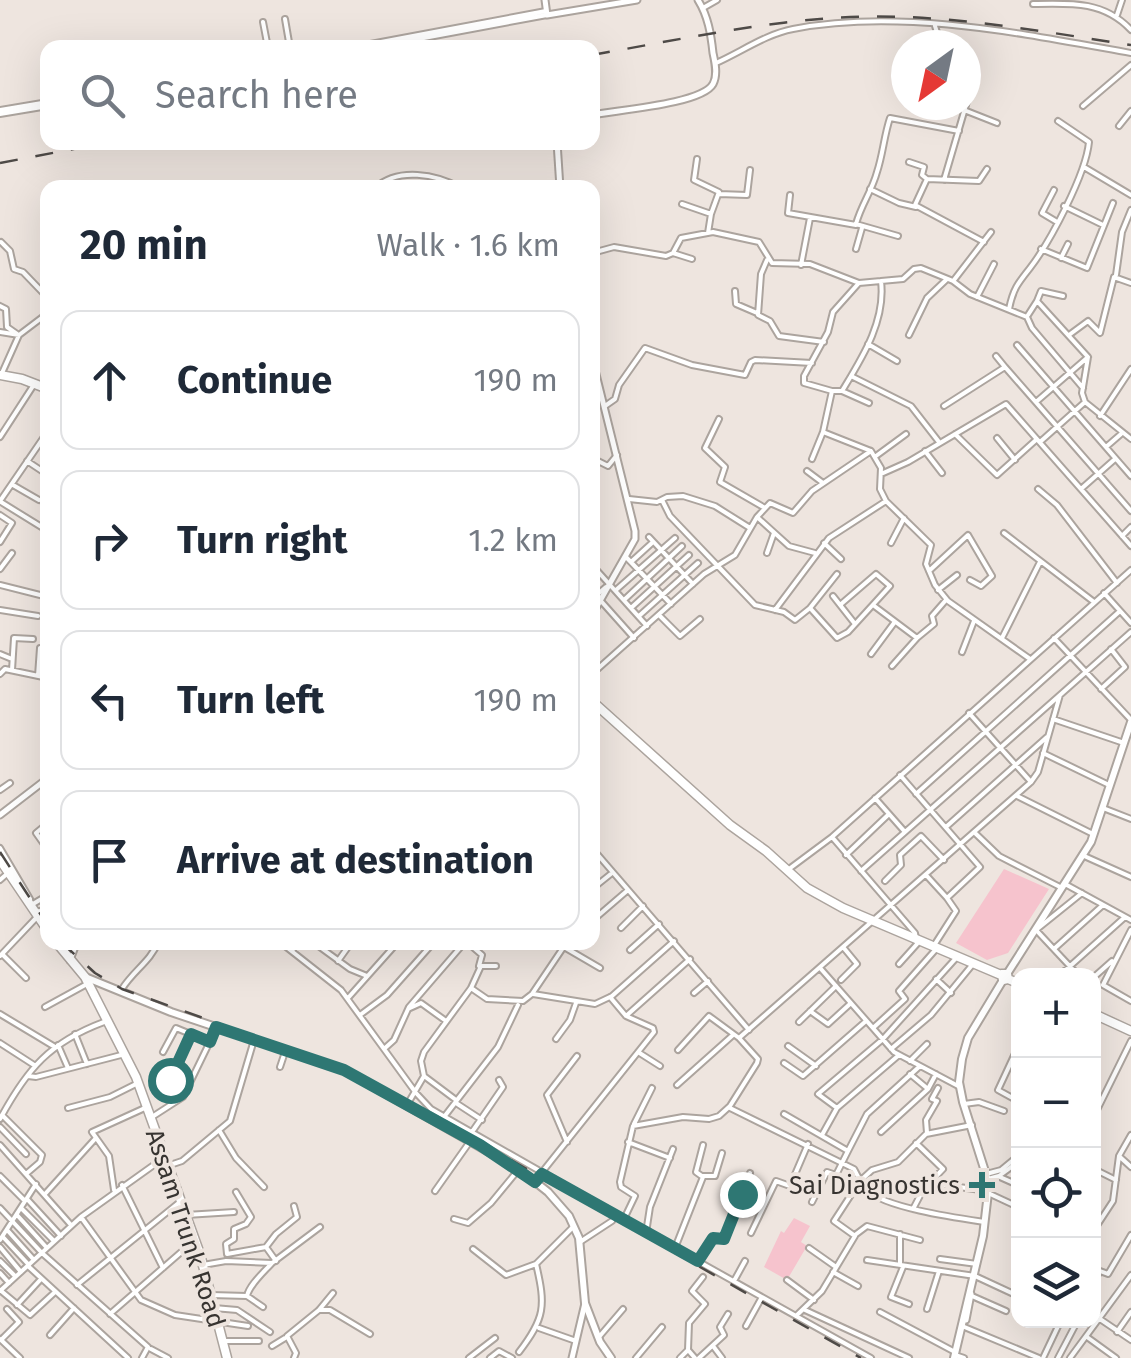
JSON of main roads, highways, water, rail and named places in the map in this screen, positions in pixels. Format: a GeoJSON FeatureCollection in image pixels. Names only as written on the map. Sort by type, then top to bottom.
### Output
{"type":"FeatureCollection","features":[{"type":"Feature","properties":{"kind":"main road"},"geometry":{"type":"LineString","coordinates":[[0,376],[40,386]]}},
{"type":"Feature","properties":{"kind":"main road"},"geometry":{"type":"LineString","coordinates":[[600,707],[730,825],[815,894],[1011,980]]}},
{"type":"Feature","properties":{"kind":"main road"},"geometry":{"type":"LineString","coordinates":[[958,1356],[988,1192],[987,1176],[960,1088],[962,1059],[968,1038],[1093,834],[1131,721]]}},
{"type":"Feature","properties":{"kind":"main road"},"geometry":{"type":"LineString","coordinates":[[0,860],[4,877],[40,918]]}},
{"type":"Feature","properties":{"kind":"main road","name":"Assam Trunk Road"},"geometry":{"type":"LineString","coordinates":[[62,950],[109,1020],[138,1084],[195,1240],[227,1358]]}},
{"type":"Feature","properties":{"kind":"main road"},"geometry":{"type":"LineString","coordinates":[[86,981],[344,1070],[471,1136],[519,1170],[564,1208],[574,1226],[580,1242],[584,1303],[611,1358]]}},
{"type":"Feature","properties":{"kind":"main road"},"geometry":{"type":"LineString","coordinates":[[1101,1019],[1130,1028]]}},
{"type":"Feature","properties":{"kind":"railway"},"geometry":{"type":"LineString","coordinates":[[600,54],[753,27],[885,16],[956,20],[1131,45]]}},
{"type":"Feature","properties":{"kind":"railway"},"geometry":{"type":"LineString","coordinates":[[0,163],[68,150]]}},
{"type":"Feature","properties":{"kind":"railway"},"geometry":{"type":"LineString","coordinates":[[0,852],[40,914]]}},
{"type":"Feature","properties":{"kind":"railway"},"geometry":{"type":"LineString","coordinates":[[70,950],[95,973],[122,989],[357,1073],[861,1358]]}},
{"type":"Feature","properties":{"kind":"place","name":"Sai Diagnostics"},"geometry":{"type":"Point","coordinates":[982,1185]}}]}
